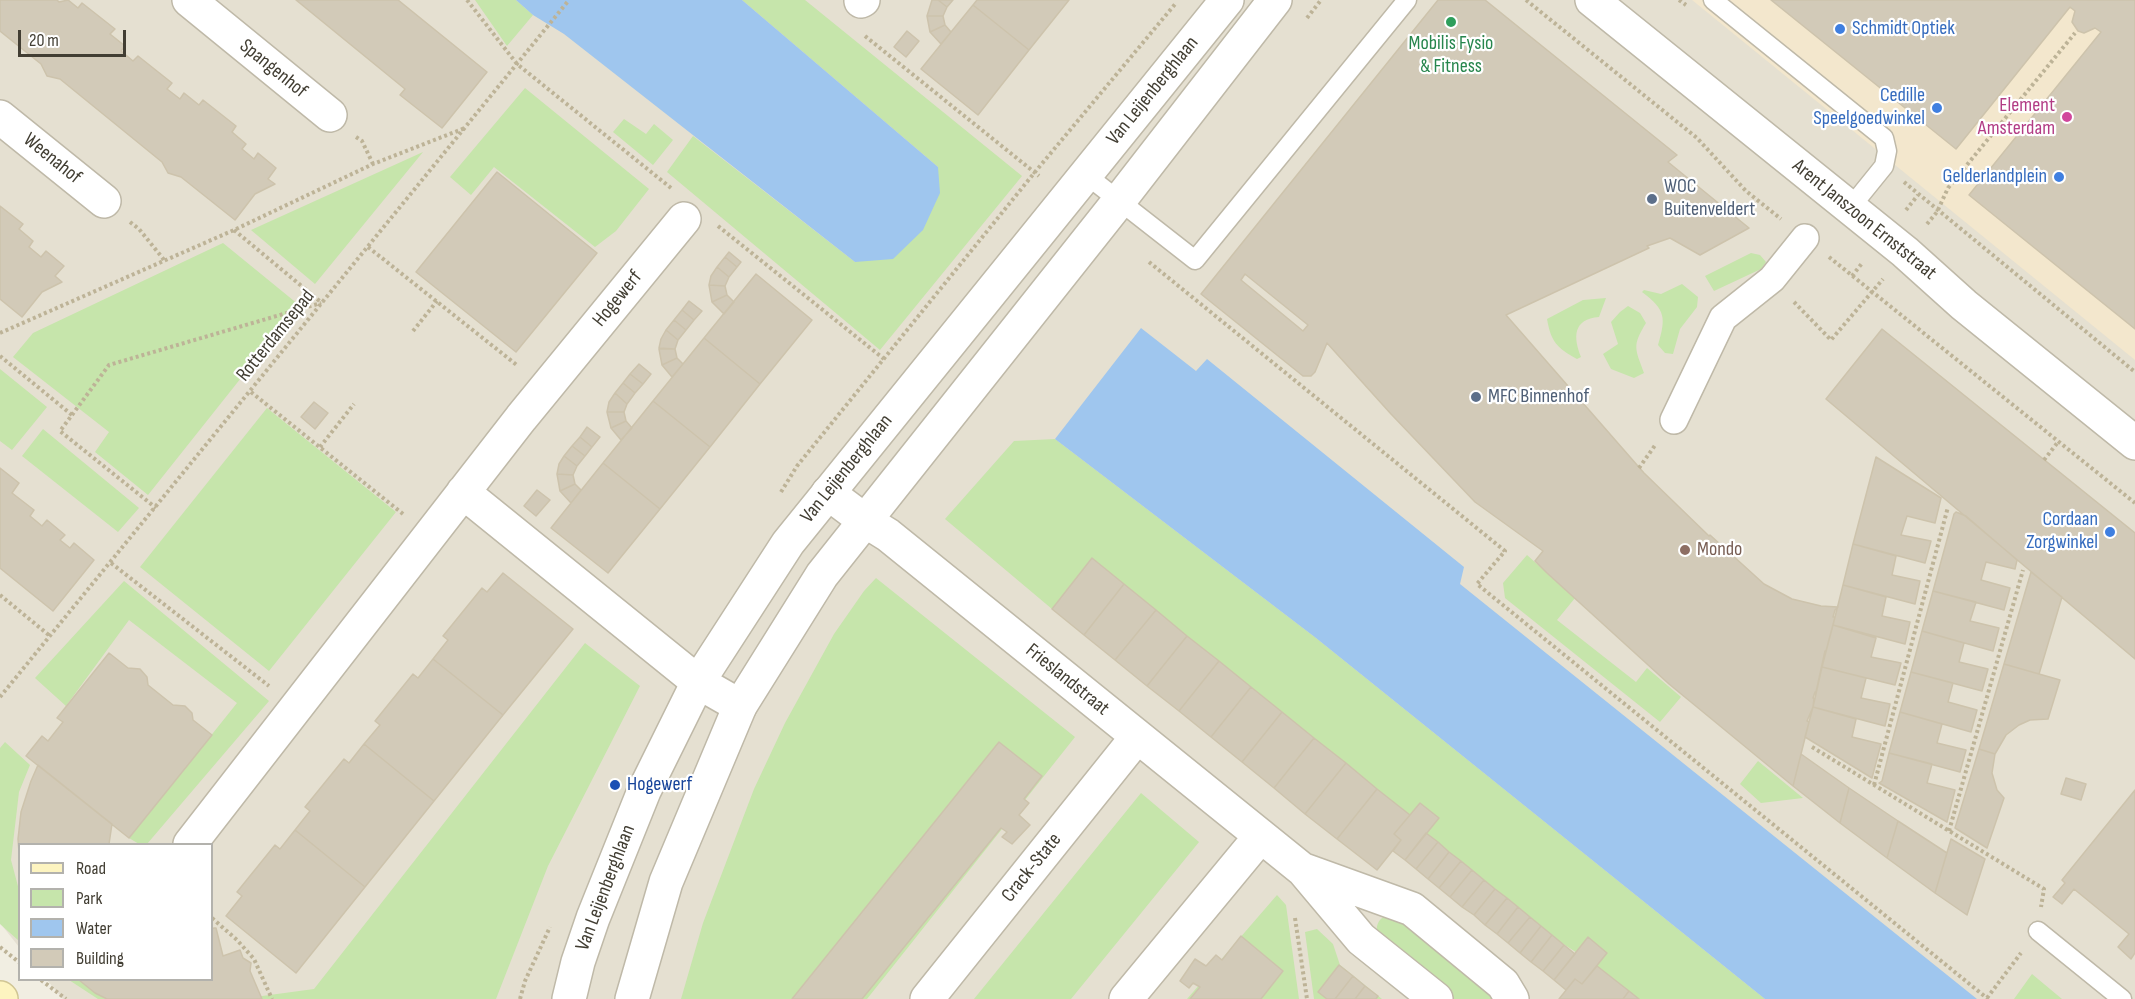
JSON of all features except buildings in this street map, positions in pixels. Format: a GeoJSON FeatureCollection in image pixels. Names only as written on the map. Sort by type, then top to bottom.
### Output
{"type":"FeatureCollection","features":[{"type":"Feature","properties":{"kind":"street","name":"Spangenhof"},"geometry":{"type":"LineString","coordinates":[[189,0],[330,116]]}},
{"type":"Feature","properties":{"kind":"street","name":"Van Leijenberghlaan"},"geometry":{"type":"LineString","coordinates":[[569,999],[593,918],[644,791],[698,682],[788,543],[1227,0]]}},
{"type":"Feature","properties":{"kind":"street","name":"Van Leijenberghlaan"},"geometry":{"type":"LineString","coordinates":[[632,999],[666,882],[740,706],[822,574],[1119,201],[1275,0]]}},
{"type":"Feature","properties":{"kind":"street","name":"Arent Janszoon Ernststraat"},"geometry":{"type":"LineString","coordinates":[[1592,0],[1905,252],[1965,305],[2135,442]]}},
{"type":"Feature","properties":{"kind":"street","name":"Weenahof"},"geometry":{"type":"LineString","coordinates":[[0,117],[104,201]]}},
{"type":"Feature","properties":{"kind":"street","name":"Hogewerf"},"geometry":{"type":"LineString","coordinates":[[191,843],[429,535],[546,387],[684,219]]}},
{"type":"Feature","properties":{"kind":"street"},"geometry":{"type":"LineString","coordinates":[[1674,420],[1723,318],[1772,279],[1805,238]]}},
{"type":"Feature","properties":{"kind":"street"},"geometry":{"type":"LineString","coordinates":[[463,492],[698,682],[740,706]]}},
{"type":"Feature","properties":{"kind":"street","name":"Frieslandstraat"},"geometry":{"type":"LineString","coordinates":[[828,493],[888,535],[1303,870],[1361,939],[1436,999]]}},
{"type":"Feature","properties":{"kind":"street","name":"Crack-State"},"geometry":{"type":"LineString","coordinates":[[927,999],[1137,737]]}},
{"type":"Feature","properties":{"kind":"street"},"geometry":{"type":"LineString","coordinates":[[1126,999],[1260,837]]}},
{"type":"Feature","properties":{"kind":"street","name":"Frieslandstraat"},"geometry":{"type":"LineString","coordinates":[[1303,870],[1412,909],[1503,984],[1512,999]]}},
{"type":"Feature","properties":{"kind":"lane"},"geometry":{"type":"LineString","coordinates":[[1076,186],[1119,201],[1195,260],[1407,0]]}},
{"type":"Feature","properties":{"kind":"lane"},"geometry":{"type":"LineString","coordinates":[[1713,0],[1884,138],[1887,151],[1884,166],[1850,208]]}},
{"type":"Feature","properties":{"kind":"lane"},"geometry":{"type":"LineString","coordinates":[[2038,931],[2122,999]]}},
{"type":"Feature","properties":{"kind":"path","name":"Rotterdamsepad"},"geometry":{"type":"LineString","coordinates":[[0,697],[251,392],[568,0]]}},
{"type":"Feature","properties":{"kind":"path"},"geometry":{"type":"LineString","coordinates":[[847,405],[1035,172],[1178,0]]}},
{"type":"Feature","properties":{"kind":"path"},"geometry":{"type":"LineString","coordinates":[[1526,0],[1697,138],[1746,191],[2135,503]]}},
{"type":"Feature","properties":{"kind":"path"},"geometry":{"type":"LineString","coordinates":[[1679,0],[1688,8]]}},
{"type":"Feature","properties":{"kind":"path"},"geometry":{"type":"LineString","coordinates":[[1772,279],[1831,340],[1937,212],[1948,188],[2075,33]]}},
{"type":"Feature","properties":{"kind":"path"},"geometry":{"type":"LineString","coordinates":[[864,36],[1035,172],[1076,186]]}},
{"type":"Feature","properties":{"kind":"path","name":"Rotterdamsepad"},"geometry":{"type":"LineString","coordinates":[[0,333],[234,230],[373,164],[466,127]]}},
{"type":"Feature","properties":{"kind":"path"},"geometry":{"type":"LineString","coordinates":[[1884,166],[1937,212],[2135,372]]}},
{"type":"Feature","properties":{"kind":"path"},"geometry":{"type":"LineString","coordinates":[[104,201],[139,229],[165,261]]}},
{"type":"Feature","properties":{"kind":"path"},"geometry":{"type":"LineString","coordinates":[[234,230],[322,303]]}},
{"type":"Feature","properties":{"kind":"path"},"geometry":{"type":"LineString","coordinates":[[368,247],[546,387]]}},
{"type":"Feature","properties":{"kind":"path"},"geometry":{"type":"LineString","coordinates":[[1142,257],[1505,551],[1477,584],[1988,999]]}},
{"type":"Feature","properties":{"kind":"path"},"geometry":{"type":"LineString","coordinates":[[413,331],[437,301]]}},
{"type":"Feature","properties":{"kind":"path"},"geometry":{"type":"LineString","coordinates":[[156,508],[60,431],[109,365],[322,303]]}},
{"type":"Feature","properties":{"kind":"path"},"geometry":{"type":"LineString","coordinates":[[0,356],[72,414]]}},
{"type":"Feature","properties":{"kind":"path"},"geometry":{"type":"LineString","coordinates":[[251,392],[429,535]]}},
{"type":"Feature","properties":{"kind":"path"},"geometry":{"type":"LineString","coordinates":[[320,447],[354,404]]}},
{"type":"Feature","properties":{"kind":"path"},"geometry":{"type":"LineString","coordinates":[[2044,460],[2058,442]]}},
{"type":"Feature","properties":{"kind":"path"},"geometry":{"type":"LineString","coordinates":[[1875,785],[1948,507]]}},
{"type":"Feature","properties":{"kind":"path"},"geometry":{"type":"LineString","coordinates":[[111,563],[296,707]]}},
{"type":"Feature","properties":{"kind":"path"},"geometry":{"type":"LineString","coordinates":[[1949,831],[2023,570]]}},
{"type":"Feature","properties":{"kind":"path"},"geometry":{"type":"LineString","coordinates":[[0,596],[50,636]]}},
{"type":"Feature","properties":{"kind":"path"},"geometry":{"type":"LineString","coordinates":[[1812,747],[1986,853]]}},
{"type":"Feature","properties":{"kind":"path"},"geometry":{"type":"LineString","coordinates":[[1295,917],[1307,999]]}},
{"type":"Feature","properties":{"kind":"path"},"geometry":{"type":"LineString","coordinates":[[213,919],[254,959],[272,999]]}},
{"type":"Feature","properties":{"kind":"path"},"geometry":{"type":"LineString","coordinates":[[0,947],[18,961]]}},
{"type":"Feature","properties":{"kind":"path"},"geometry":{"type":"LineString","coordinates":[[42,981],[66,999]]}},
{"type":"Feature","properties":{"kind":"shaded area"},"geometry":{"type":"Polygon","coordinates":[[[0,0],[2135,0],[2135,999],[63,999],[48,981],[213,981],[213,843],[18,843],[18,946],[0,923],[0,0]]]}},
{"type":"Feature","properties":{"kind":"shaded area","name":"Gelderlandplein"},"geometry":{"type":"Polygon","coordinates":[[[1692,0],[2135,0],[2135,360],[1692,0]]]}},
{"type":"Feature","properties":{"kind":"green space"},"geometry":{"type":"Polygon","coordinates":[[[475,0],[516,0],[533,15],[507,46],[475,0]]]}},
{"type":"Feature","properties":{"kind":"green space"},"geometry":{"type":"Polygon","coordinates":[[[742,0],[805,0],[1022,176],[880,350],[667,172],[693,136],[855,262],[938,167],[742,0]]]}},
{"type":"Feature","properties":{"kind":"green space"},"geometry":{"type":"Polygon","coordinates":[[[525,88],[649,189],[616,231],[595,247],[494,167],[471,195],[450,177],[525,88]]]}},
{"type":"Feature","properties":{"kind":"green space"},"geometry":{"type":"Polygon","coordinates":[[[624,119],[646,134],[654,124],[673,140],[653,165],[613,132],[624,119]]]}},
{"type":"Feature","properties":{"kind":"green space"},"geometry":{"type":"Polygon","coordinates":[[[423,152],[315,284],[251,230],[423,152]]]}},
{"type":"Feature","properties":{"kind":"green space"},"geometry":{"type":"Polygon","coordinates":[[[223,243],[299,305],[148,495],[95,452],[109,432],[13,357],[33,333],[223,243]]]}},
{"type":"Feature","properties":{"kind":"green space"},"geometry":{"type":"Polygon","coordinates":[[[1751,253],[1760,255],[1766,262],[1761,269],[1714,291],[1705,276],[1751,253]]]}},
{"type":"Feature","properties":{"kind":"green space"},"geometry":{"type":"Polygon","coordinates":[[[1682,284],[1698,297],[1697,307],[1680,329],[1673,354],[1665,353],[1658,345],[1662,315],[1656,304],[1642,292],[1644,290],[1661,294],[1682,284]]]}},
{"type":"Feature","properties":{"kind":"green space"},"geometry":{"type":"Polygon","coordinates":[[[1606,298],[1599,317],[1584,321],[1577,330],[1577,343],[1581,357],[1577,359],[1556,344],[1547,319],[1583,300],[1606,298]]]}},
{"type":"Feature","properties":{"kind":"green space"},"geometry":{"type":"Polygon","coordinates":[[[1628,306],[1640,313],[1646,323],[1636,347],[1644,373],[1634,378],[1611,369],[1603,354],[1618,344],[1611,322],[1628,306]]]}},
{"type":"Feature","properties":{"kind":"green space"},"geometry":{"type":"Polygon","coordinates":[[[0,369],[47,407],[12,450],[0,441],[0,369]]]}},
{"type":"Feature","properties":{"kind":"green space"},"geometry":{"type":"Polygon","coordinates":[[[267,408],[396,512],[269,671],[140,567],[267,408]]]}},
{"type":"Feature","properties":{"kind":"green space"},"geometry":{"type":"Polygon","coordinates":[[[43,429],[139,508],[118,532],[22,456],[43,429]]]}},
{"type":"Feature","properties":{"kind":"green space"},"geometry":{"type":"Polygon","coordinates":[[[1055,439],[1316,638],[1765,999],[1627,999],[1597,966],[1052,609],[945,519],[1014,441],[1055,439]]]}},
{"type":"Feature","properties":{"kind":"green space"},"geometry":{"type":"Polygon","coordinates":[[[1527,555],[1575,598],[1557,620],[1636,682],[1647,668],[1681,697],[1660,722],[1505,598],[1503,583],[1527,555]]]}},
{"type":"Feature","properties":{"kind":"green space"},"geometry":{"type":"Polygon","coordinates":[[[876,578],[1075,737],[867,999],[681,999],[703,923],[754,789],[785,723],[834,634],[864,591],[876,578]]]}},
{"type":"Feature","properties":{"kind":"green space"},"geometry":{"type":"Polygon","coordinates":[[[124,581],[269,701],[148,843],[137,843],[129,838],[237,703],[129,620],[66,706],[35,678],[124,581]]]}},
{"type":"Feature","properties":{"kind":"green space"},"geometry":{"type":"Polygon","coordinates":[[[585,643],[640,686],[548,866],[496,999],[240,999],[314,989],[585,643]]]}},
{"type":"Feature","properties":{"kind":"green space"},"geometry":{"type":"Polygon","coordinates":[[[5,742],[30,765],[19,792],[11,860],[18,886],[18,940],[0,924],[0,748],[5,742]]]}},
{"type":"Feature","properties":{"kind":"green space"},"geometry":{"type":"Polygon","coordinates":[[[1758,761],[1803,798],[1761,803],[1740,784],[1758,761]]]}},
{"type":"Feature","properties":{"kind":"green space"},"geometry":{"type":"Polygon","coordinates":[[[1141,793],[1199,842],[1071,999],[974,999],[1141,793]]]}},
{"type":"Feature","properties":{"kind":"green space"},"geometry":{"type":"Polygon","coordinates":[[[1277,895],[1286,905],[1299,999],[1187,999],[1277,895]]]}},
{"type":"Feature","properties":{"kind":"green space"},"geometry":{"type":"Polygon","coordinates":[[[1387,915],[1401,918],[1499,999],[1454,999],[1377,937],[1378,923],[1387,915]]]}},
{"type":"Feature","properties":{"kind":"green space"},"geometry":{"type":"Polygon","coordinates":[[[1317,929],[1333,944],[1340,965],[1382,999],[1314,999],[1305,932],[1317,929]]]}},
{"type":"Feature","properties":{"kind":"green space"},"geometry":{"type":"Polygon","coordinates":[[[2032,974],[2062,999],[2014,999],[2032,974]]]}},
{"type":"Feature","properties":{"kind":"green space"},"geometry":{"type":"Polygon","coordinates":[[[71,981],[80,981],[123,999],[98,999],[71,981]]]}},
{"type":"Feature","properties":{"kind":"water"},"geometry":{"type":"Polygon","coordinates":[[[516,0],[742,0],[938,167],[940,193],[923,230],[893,259],[855,262],[564,34],[533,15],[516,0]]]}},
{"type":"Feature","properties":{"kind":"water"},"geometry":{"type":"Polygon","coordinates":[[[1141,328],[1196,371],[1207,359],[1464,567],[1460,584],[1977,999],[1765,999],[1316,638],[1055,439],[1141,328]]]}},
{"type":"Feature","properties":{"kind":"place","name":"Mobilis Fysio & Fitness"},"geometry":{"type":"Point","coordinates":[1451,22]}},
{"type":"Feature","properties":{"kind":"place","name":"Schmidt Optiek"},"geometry":{"type":"Point","coordinates":[1840,29]}},
{"type":"Feature","properties":{"kind":"place","name":"Cedille Speelgoedwinkel"},"geometry":{"type":"Point","coordinates":[1937,108]}},
{"type":"Feature","properties":{"kind":"place","name":"Element Amsterdam"},"geometry":{"type":"Point","coordinates":[2067,117]}},
{"type":"Feature","properties":{"kind":"place","name":"Gelderlandplein"},"geometry":{"type":"Point","coordinates":[2059,177]}},
{"type":"Feature","properties":{"kind":"place","name":"WOC Buitenveldert"},"geometry":{"type":"Point","coordinates":[1652,199]}},
{"type":"Feature","properties":{"kind":"place","name":"MFC Binnenhof"},"geometry":{"type":"Point","coordinates":[1476,397]}},
{"type":"Feature","properties":{"kind":"place","name":"Cordaan Zorgwinkel"},"geometry":{"type":"Point","coordinates":[2110,532]}},
{"type":"Feature","properties":{"kind":"place","name":"Mondo"},"geometry":{"type":"Point","coordinates":[1685,550]}},
{"type":"Feature","properties":{"kind":"place","name":"Hogewerf"},"geometry":{"type":"Point","coordinates":[615,785]}}]}
